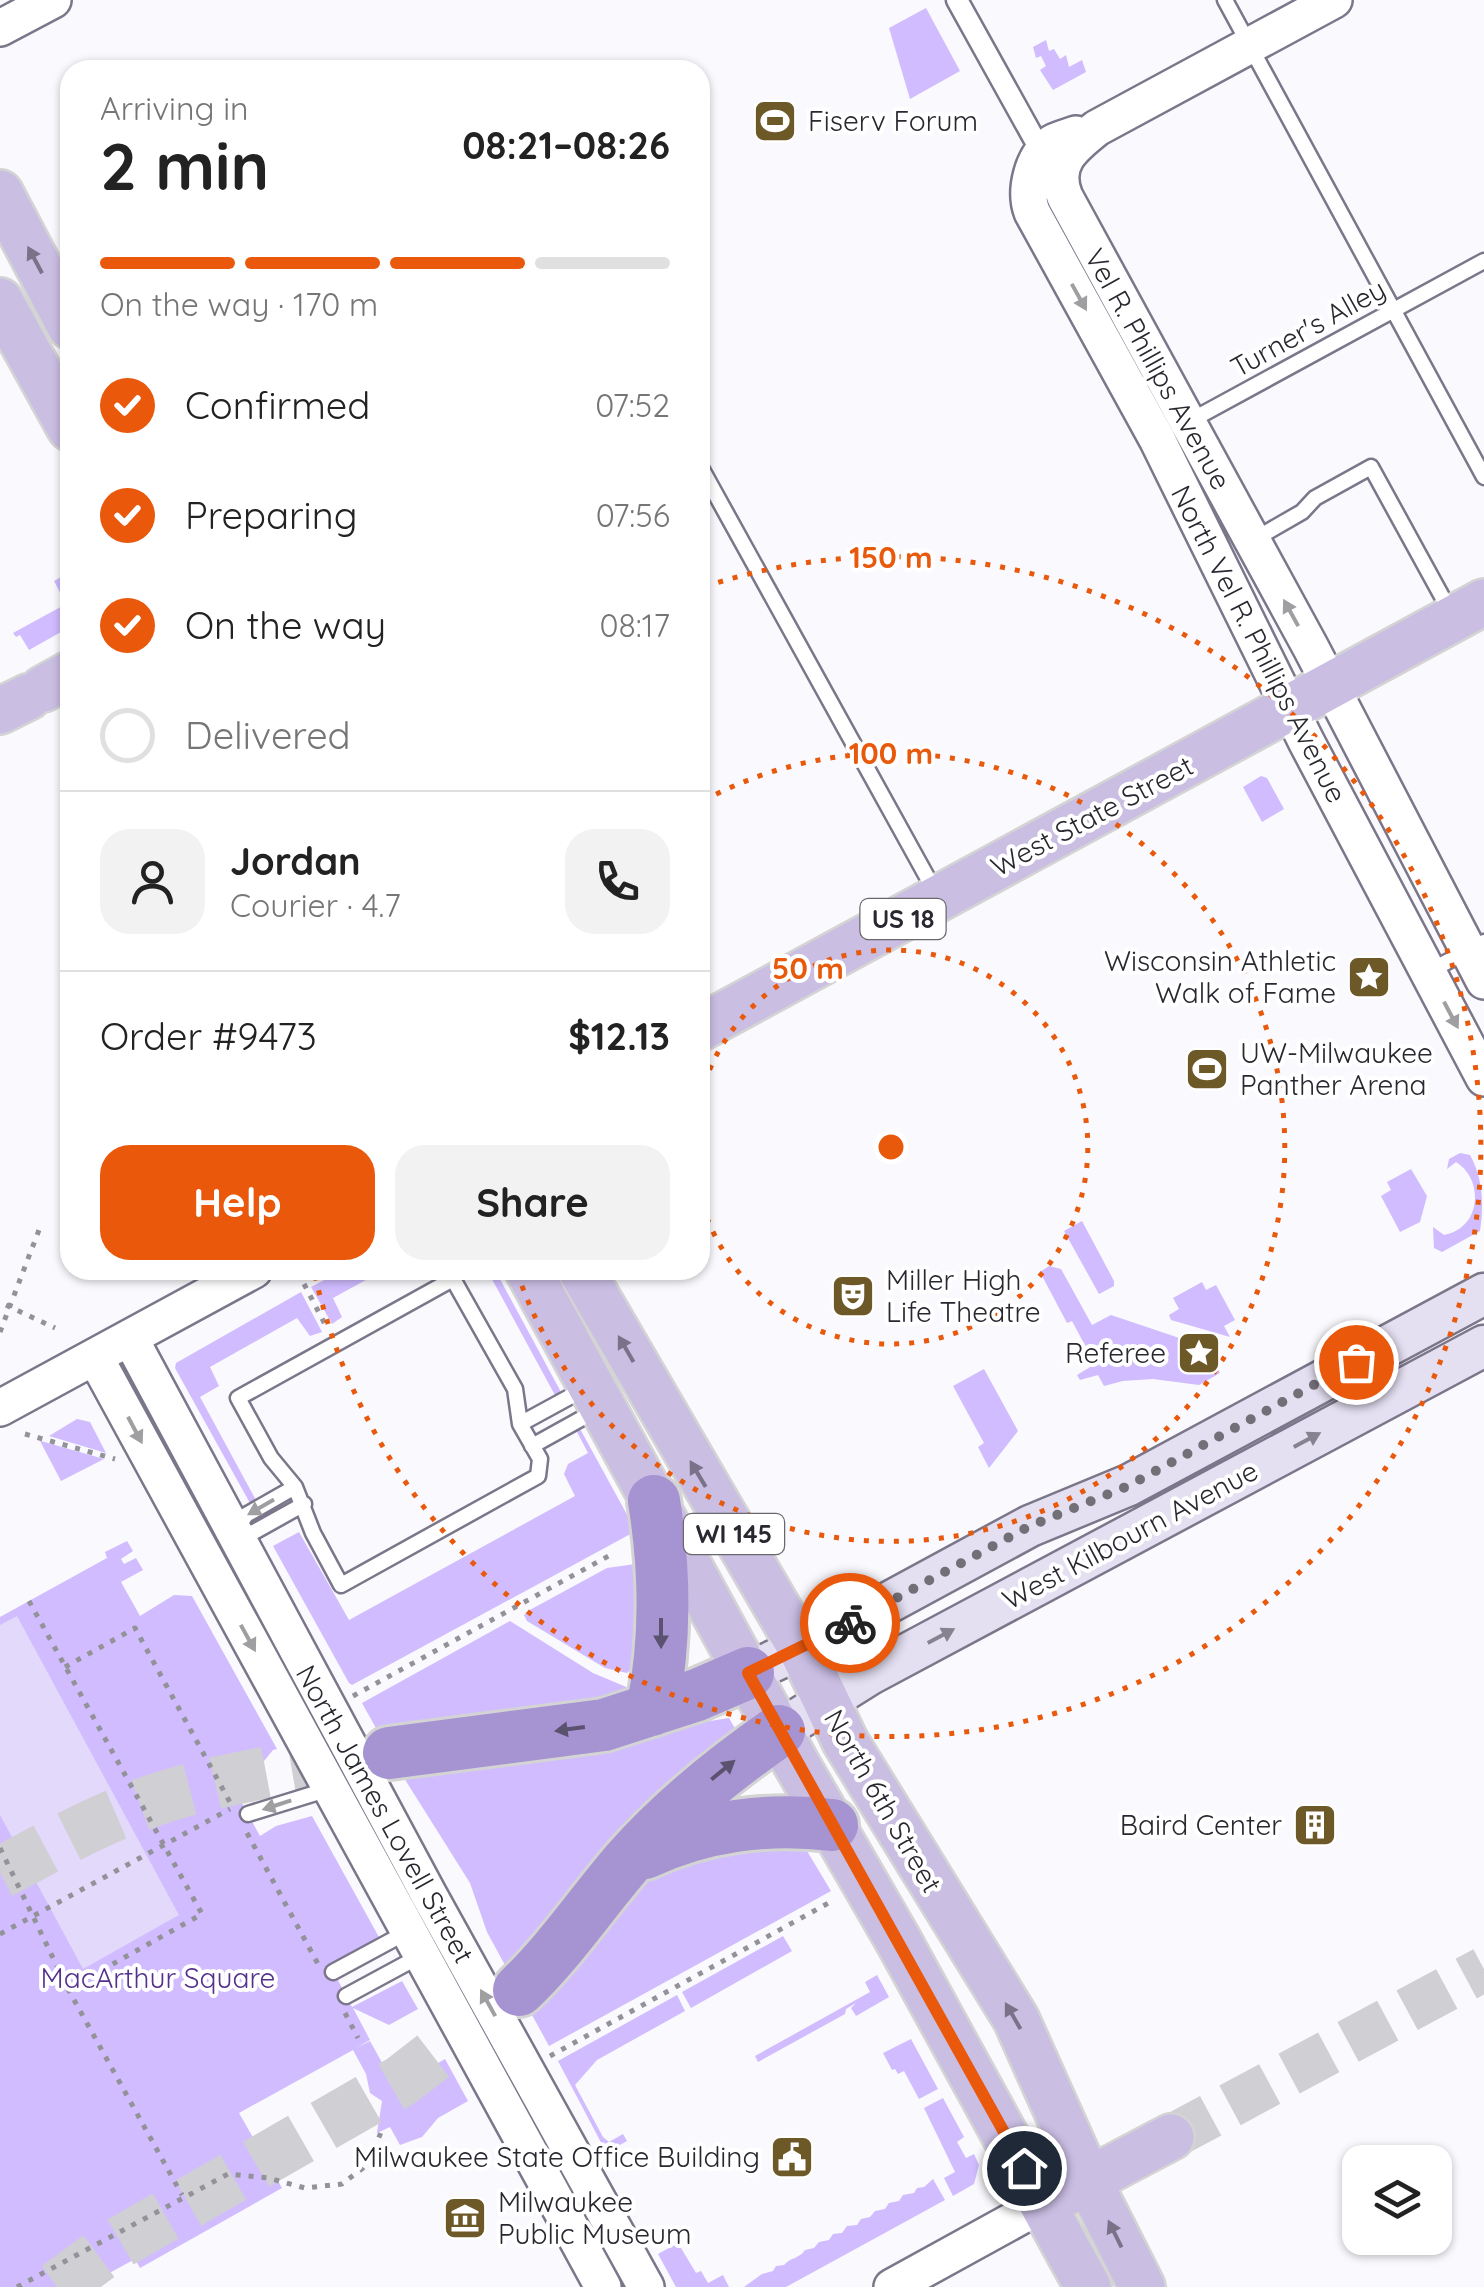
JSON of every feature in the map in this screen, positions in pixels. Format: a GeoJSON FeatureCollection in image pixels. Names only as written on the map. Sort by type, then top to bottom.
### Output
{"type":"FeatureCollection","features":[{"type":"Feature","properties":{"kind":"highway"},"geometry":{"type":"LineString","coordinates":[[652,1710],[660,1668],[661,1544],[654,1501]]}},
{"type":"Feature","properties":{"kind":"highway"},"geometry":{"type":"LineString","coordinates":[[360,1784],[652,1710],[698,1696],[775,1660]]}},
{"type":"Feature","properties":{"kind":"highway"},"geometry":{"type":"LineString","coordinates":[[519,1990],[630,1860],[694,1794],[778,1730]]}},
{"type":"Feature","properties":{"kind":"highway"},"geometry":{"type":"LineString","coordinates":[[630,1860],[681,1836],[707,1830],[786,1820],[832,1825]]}},
{"type":"Feature","properties":{"kind":"main road"},"geometry":{"type":"LineString","coordinates":[[0,193],[54,340],[60,373]]}},
{"type":"Feature","properties":{"kind":"main road"},"geometry":{"type":"LineString","coordinates":[[0,302],[54,340]]}},
{"type":"Feature","properties":{"kind":"main road","name":"West State Street"},"geometry":{"type":"LineString","coordinates":[[710,1023],[1469,610]]}},
{"type":"Feature","properties":{"kind":"main road","name":"North 6th Street"},"geometry":{"type":"LineString","coordinates":[[533,1280],[654,1501],[775,1660]]}},
{"type":"Feature","properties":{"kind":"main road","name":"North 6th Street"},"geometry":{"type":"LineString","coordinates":[[586,1280],[775,1660],[778,1730],[832,1825],[923,1926],[1016,2019],[1089,2182],[1142,2287]]}},
{"type":"Feature","properties":{"kind":"main road","name":"West Kilbourn Avenue"},"geometry":{"type":"LineString","coordinates":[[775,1660],[1030,1526],[1128,1486],[1484,1294]]}},
{"type":"Feature","properties":{"kind":"main road","name":"West Kilbourn Avenue"},"geometry":{"type":"LineString","coordinates":[[778,1730],[825,1701],[1484,1346]]}},
{"type":"Feature","properties":{"kind":"main road"},"geometry":{"type":"LineString","coordinates":[[775,1660],[800,1689],[825,1701]]}},
{"type":"Feature","properties":{"kind":"main road","name":"North 6th Street"},"geometry":{"type":"LineString","coordinates":[[825,1701],[1043,2204],[1088,2287]]}},
{"type":"Feature","properties":{"kind":"main road"},"geometry":{"type":"LineString","coordinates":[[1043,2204],[1171,2138]]}},
{"type":"Feature","properties":{"kind":"street"},"geometry":{"type":"LineString","coordinates":[[0,28],[53,0]]}},
{"type":"Feature","properties":{"kind":"street"},"geometry":{"type":"LineString","coordinates":[[957,0],[1042,153],[1058,140],[1097,128],[1334,0]]}},
{"type":"Feature","properties":{"kind":"street","name":"Vel R. Phillips Avenue"},"geometry":{"type":"LineString","coordinates":[[1097,128],[1062,163],[1060,182],[1064,197],[1172,431],[1252,540]]}},
{"type":"Feature","properties":{"kind":"street","name":"North Vel R. Phillips Avenue"},"geometry":{"type":"LineString","coordinates":[[1042,153],[1029,187],[1032,212],[1172,431],[1292,708],[1353,782],[1479,958]]}},
{"type":"Feature","properties":{"kind":"street","name":"North Vel R. Phillips Avenue"},"geometry":{"type":"LineString","coordinates":[[1252,540],[1330,686],[1353,782],[1428,972],[1484,1078]]}},
{"type":"Feature","properties":{"kind":"street"},"geometry":{"type":"LineString","coordinates":[[0,1408],[236,1280]]}},
{"type":"Feature","properties":{"kind":"street","name":"North James Lovell Street"},"geometry":{"type":"LineString","coordinates":[[130,1338],[360,1784],[414,1944],[602,2287]]}},
{"type":"Feature","properties":{"kind":"street","name":"North James Lovell Street"},"geometry":{"type":"LineString","coordinates":[[95,1357],[429,1895],[646,2287]]}},
{"type":"Feature","properties":{"kind":"street"},"geometry":{"type":"LineString","coordinates":[[1196,1448],[1218,1488]]}},
{"type":"Feature","properties":{"kind":"street"},"geometry":{"type":"LineString","coordinates":[[892,2287],[1043,2204]]}},
{"type":"Feature","properties":{"kind":"lane"},"geometry":{"type":"LineString","coordinates":[[1225,0],[1484,476]]}},
{"type":"Feature","properties":{"kind":"lane","name":"Turner's Alley"},"geometry":{"type":"LineString","coordinates":[[1172,431],[1484,261]]}},
{"type":"Feature","properties":{"kind":"lane"},"geometry":{"type":"LineString","coordinates":[[1252,540],[1302,512],[1315,498],[1371,468],[1469,610]]}},
{"type":"Feature","properties":{"kind":"lane"},"geometry":{"type":"LineString","coordinates":[[710,484],[939,899]]}},
{"type":"Feature","properties":{"kind":"lane"},"geometry":{"type":"LineString","coordinates":[[1428,972],[1479,958]]}},
{"type":"Feature","properties":{"kind":"lane"},"geometry":{"type":"LineString","coordinates":[[449,1280],[238,1398],[271,1458],[295,1487],[313,1533],[341,1585],[538,1476],[540,1460],[520,1424],[514,1389],[454,1280]]}},
{"type":"Feature","properties":{"kind":"lane"},"geometry":{"type":"LineString","coordinates":[[520,1424],[597,1396]]}},
{"type":"Feature","properties":{"kind":"lane"},"geometry":{"type":"LineString","coordinates":[[532,1446],[597,1396]]}},
{"type":"Feature","properties":{"kind":"lane"},"geometry":{"type":"LineString","coordinates":[[233,1535],[246,1515],[295,1487]]}},
{"type":"Feature","properties":{"kind":"lane"},"geometry":{"type":"LineString","coordinates":[[233,1535],[254,1532],[304,1504]]}},
{"type":"Feature","properties":{"kind":"lane"},"geometry":{"type":"LineString","coordinates":[[245,1819],[360,1784]]}},
{"type":"Feature","properties":{"kind":"lane"},"geometry":{"type":"LineString","coordinates":[[343,2001],[414,1944],[429,1910],[429,1895]]}},
{"type":"Feature","properties":{"kind":"lane"},"geometry":{"type":"LineString","coordinates":[[328,1972],[414,1944]]}},
{"type":"Feature","properties":{"kind":"path"},"geometry":{"type":"LineString","coordinates":[[0,1332],[39,1230]]}},
{"type":"Feature","properties":{"kind":"path"},"geometry":{"type":"LineString","coordinates":[[304,1284],[336,1344]]}},
{"type":"Feature","properties":{"kind":"path"},"geometry":{"type":"LineString","coordinates":[[8,1306],[56,1328]]}},
{"type":"Feature","properties":{"kind":"path"},"geometry":{"type":"LineString","coordinates":[[25,1434],[106,1457]]}},
{"type":"Feature","properties":{"kind":"path"},"geometry":{"type":"LineString","coordinates":[[358,1693],[614,1553]]}},
{"type":"Feature","properties":{"kind":"path"},"geometry":{"type":"LineString","coordinates":[[30,1601],[202,1914],[68,1988]]}},
{"type":"Feature","properties":{"kind":"path"},"geometry":{"type":"LineString","coordinates":[[0,1934],[232,1808],[135,1628],[66,1667]]}},
{"type":"Feature","properties":{"kind":"path"},"geometry":{"type":"LineString","coordinates":[[245,1819],[328,1972]]}},
{"type":"Feature","properties":{"kind":"path"},"geometry":{"type":"LineString","coordinates":[[0,1848],[68,1988],[182,2196]]}},
{"type":"Feature","properties":{"kind":"path"},"geometry":{"type":"LineString","coordinates":[[554,2054],[841,1896]]}},
{"type":"Feature","properties":{"kind":"path"},"geometry":{"type":"LineString","coordinates":[[343,2001],[358,2038]]}},
{"type":"Feature","properties":{"kind":"path"},"geometry":{"type":"LineString","coordinates":[[17,2287],[228,2174],[268,2178],[304,2188],[348,2181],[363,2168],[382,2132]]}},
{"type":"Feature","properties":{"kind":"green space"},"geometry":{"type":"Polygon","coordinates":[[[926,8],[960,71],[910,99],[889,28],[926,8]]]}},
{"type":"Feature","properties":{"kind":"green space"},"geometry":{"type":"Polygon","coordinates":[[[1046,40],[1049,51],[1054,49],[1060,59],[1066,55],[1069,67],[1082,60],[1086,72],[1053,90],[1040,70],[1046,66],[1041,56],[1036,58],[1033,47],[1046,40]]]}},
{"type":"Feature","properties":{"kind":"green space"},"geometry":{"type":"Polygon","coordinates":[[[60,607],[60,633],[29,650],[20,635],[16,637],[13,633],[60,607]]]}},
{"type":"Feature","properties":{"kind":"green space"},"geometry":{"type":"Polygon","coordinates":[[[1261,776],[1267,778],[1284,809],[1262,822],[1243,787],[1261,776]]]}},
{"type":"Feature","properties":{"kind":"green space"},"geometry":{"type":"Polygon","coordinates":[[[1460,1153],[1470,1155],[1478,1173],[1482,1201],[1480,1231],[1442,1252],[1434,1248],[1433,1227],[1444,1235],[1457,1231],[1466,1223],[1475,1202],[1475,1191],[1465,1170],[1456,1162],[1447,1169],[1449,1159],[1460,1153]]]}},
{"type":"Feature","properties":{"kind":"green space"},"geometry":{"type":"Polygon","coordinates":[[[1411,1169],[1427,1196],[1420,1222],[1400,1232],[1381,1196],[1391,1190],[1387,1182],[1411,1169]]]}},
{"type":"Feature","properties":{"kind":"green space"},"geometry":{"type":"Polygon","coordinates":[[[1082,1221],[1114,1281],[1114,1286],[1099,1294],[1064,1231],[1082,1221]]]}},
{"type":"Feature","properties":{"kind":"green space"},"geometry":{"type":"Polygon","coordinates":[[[1049,1266],[1061,1269],[1092,1325],[1111,1315],[1200,1345],[1191,1354],[1194,1360],[1211,1357],[1220,1373],[1199,1385],[1153,1379],[1104,1386],[1098,1375],[1080,1380],[1077,1375],[1095,1364],[1040,1272],[1049,1266]]]}},
{"type":"Feature","properties":{"kind":"green space"},"geometry":{"type":"Polygon","coordinates":[[[324,1280],[366,1280],[333,1298],[342,1317],[332,1324],[311,1287],[324,1280]]]}},
{"type":"Feature","properties":{"kind":"green space"},"geometry":{"type":"Polygon","coordinates":[[[492,1280],[500,1280],[562,1394],[556,1397],[492,1280]]]}},
{"type":"Feature","properties":{"kind":"green space"},"geometry":{"type":"Polygon","coordinates":[[[1202,1282],[1206,1290],[1216,1285],[1235,1320],[1224,1326],[1230,1337],[1171,1320],[1169,1315],[1179,1309],[1173,1298],[1202,1282]]]}},
{"type":"Feature","properties":{"kind":"green space"},"geometry":{"type":"Polygon","coordinates":[[[301,1292],[322,1332],[310,1336],[297,1318],[210,1367],[219,1386],[200,1397],[257,1502],[251,1505],[175,1368],[176,1363],[301,1292]]]}},
{"type":"Feature","properties":{"kind":"green space"},"geometry":{"type":"Polygon","coordinates":[[[984,1369],[1018,1431],[989,1468],[978,1447],[984,1443],[953,1386],[984,1369]]]}},
{"type":"Feature","properties":{"kind":"green space"},"geometry":{"type":"Polygon","coordinates":[[[77,1419],[90,1422],[106,1453],[49,1436],[77,1419]]]}},
{"type":"Feature","properties":{"kind":"green space"},"geometry":{"type":"Polygon","coordinates":[[[579,1427],[636,1531],[352,1685],[349,1683],[273,1546],[299,1532],[349,1620],[575,1496],[564,1474],[568,1464],[588,1453],[576,1430],[579,1427]]]}},
{"type":"Feature","properties":{"kind":"green space"},"geometry":{"type":"Polygon","coordinates":[[[41,1441],[104,1459],[61,1481],[41,1441]]]}},
{"type":"Feature","properties":{"kind":"green space","name":"MacArthur Square"},"geometry":{"type":"Polygon","coordinates":[[[127,1541],[133,1551],[121,1559],[124,1564],[136,1558],[143,1570],[121,1582],[140,1616],[174,1595],[192,1596],[277,1749],[237,1794],[260,1836],[276,1826],[312,1816],[380,1939],[331,1967],[352,2007],[402,1981],[418,2009],[389,2025],[353,2008],[370,2040],[356,2048],[370,2041],[396,2088],[445,2059],[468,2101],[438,2118],[422,2137],[400,2145],[390,2127],[377,2133],[382,2101],[370,2093],[366,2074],[353,2050],[239,2113],[282,2188],[140,2268],[135,2259],[84,2287],[0,2287],[0,1617],[107,1558],[105,1552],[127,1541]]]}},
{"type":"Feature","properties":{"kind":"green space"},"geometry":{"type":"Polygon","coordinates":[[[635,1564],[639,1638],[633,1665],[627,1673],[605,1668],[527,1621],[524,1615],[607,1568],[635,1564]]]}},
{"type":"Feature","properties":{"kind":"green space"},"geometry":{"type":"Polygon","coordinates":[[[510,1621],[593,1673],[631,1689],[615,1699],[381,1737],[362,1703],[510,1621]]]}},
{"type":"Feature","properties":{"kind":"green space"},"geometry":{"type":"Polygon","coordinates":[[[729,1718],[737,1732],[620,1833],[571,1887],[539,1943],[512,1978],[487,1932],[470,1883],[399,1770],[729,1718]]]}},
{"type":"Feature","properties":{"kind":"green space"},"geometry":{"type":"Polygon","coordinates":[[[795,1831],[831,1891],[549,2046],[526,2004],[653,1868],[795,1831]]]}},
{"type":"Feature","properties":{"kind":"green space"},"geometry":{"type":"Polygon","coordinates":[[[783,1936],[792,1951],[691,2008],[682,1992],[783,1936]]]}},
{"type":"Feature","properties":{"kind":"green space"},"geometry":{"type":"Polygon","coordinates":[[[877,1975],[889,1997],[856,2016],[851,2008],[856,2003],[846,2009],[845,2014],[758,2062],[755,2056],[870,1992],[865,1982],[877,1975]]]}},
{"type":"Feature","properties":{"kind":"green space"},"geometry":{"type":"Polygon","coordinates":[[[677,1995],[685,2011],[597,2060],[575,2085],[603,2137],[609,2142],[623,2134],[627,2141],[605,2150],[558,2061],[677,1995]]]}},
{"type":"Feature","properties":{"kind":"green space"},"geometry":{"type":"Polygon","coordinates":[[[911,2039],[938,2089],[919,2099],[904,2071],[898,2074],[892,2070],[883,2053],[911,2039]]]}},
{"type":"Feature","properties":{"kind":"green space"},"geometry":{"type":"Polygon","coordinates":[[[943,2098],[964,2137],[957,2142],[966,2158],[974,2154],[979,2165],[974,2184],[953,2196],[944,2178],[955,2172],[924,2108],[943,2098]]]}},
{"type":"Feature","properties":{"kind":"green space"},"geometry":{"type":"Polygon","coordinates":[[[933,2179],[945,2200],[786,2287],[744,2287],[819,2242],[829,2240],[833,2234],[842,2233],[847,2226],[857,2225],[889,2203],[899,2201],[903,2195],[914,2193],[933,2179]]]}},
{"type":"Feature","properties":{"kind":"green space"},"geometry":{"type":"Polygon","coordinates":[[[678,2243],[696,2273],[701,2271],[708,2283],[723,2275],[729,2287],[676,2287],[658,2254],[678,2243]]]}},
{"type":"Feature","properties":{"kind":"shaded area"},"geometry":{"type":"Polygon","coordinates":[[[17,1616],[179,1915],[83,1969],[0,1815],[0,1625],[17,1616]]]}},
{"type":"Feature","properties":{"kind":"tunnel"},"geometry":{"type":"LineString","coordinates":[[0,1873],[104,1820],[170,1795],[244,1777],[368,1756]]}},
{"type":"Feature","properties":{"kind":"tunnel"},"geometry":{"type":"LineString","coordinates":[[1171,2137],[1484,1969]]}},
{"type":"Feature","properties":{"kind":"tunnel"},"geometry":{"type":"LineString","coordinates":[[57,2287],[110,2248],[401,2081],[506,2000]]}},
{"type":"Feature","properties":{"kind":"way so far"},"geometry":{"type":"LineString","coordinates":[[850,1623],[1030,1526],[1128,1486],[1356,1362]]}},
{"type":"Feature","properties":{"kind":"place","name":"Fiserv Forum"},"geometry":{"type":"Point","coordinates":[775,121]}},
{"type":"Feature","properties":{"kind":"place","name":"Wisconsin Athletic Walk of Fame"},"geometry":{"type":"Point","coordinates":[1369,977]}},
{"type":"Feature","properties":{"kind":"place","name":"UW-Milwaukee Panther Arena"},"geometry":{"type":"Point","coordinates":[1207,1069]}},
{"type":"Feature","properties":{"kind":"place","name":"Miller High Life Theatre"},"geometry":{"type":"Point","coordinates":[853,1296]}},
{"type":"Feature","properties":{"kind":"place","name":"Referee"},"geometry":{"type":"Point","coordinates":[1199,1353]}},
{"type":"Feature","properties":{"kind":"place","name":"Baird Center"},"geometry":{"type":"Point","coordinates":[1315,1825]}},
{"type":"Feature","properties":{"kind":"place","name":"Milwaukee State Office Building"},"geometry":{"type":"Point","coordinates":[792,2157]}},
{"type":"Feature","properties":{"kind":"place","name":"Milwaukee Public Museum"},"geometry":{"type":"Point","coordinates":[465,2218]}},
{"type":"Feature","properties":{"kind":"route"},"geometry":{"type":"LineString","coordinates":[[850,1623],[748,1673],[1024,2168]]}}]}
